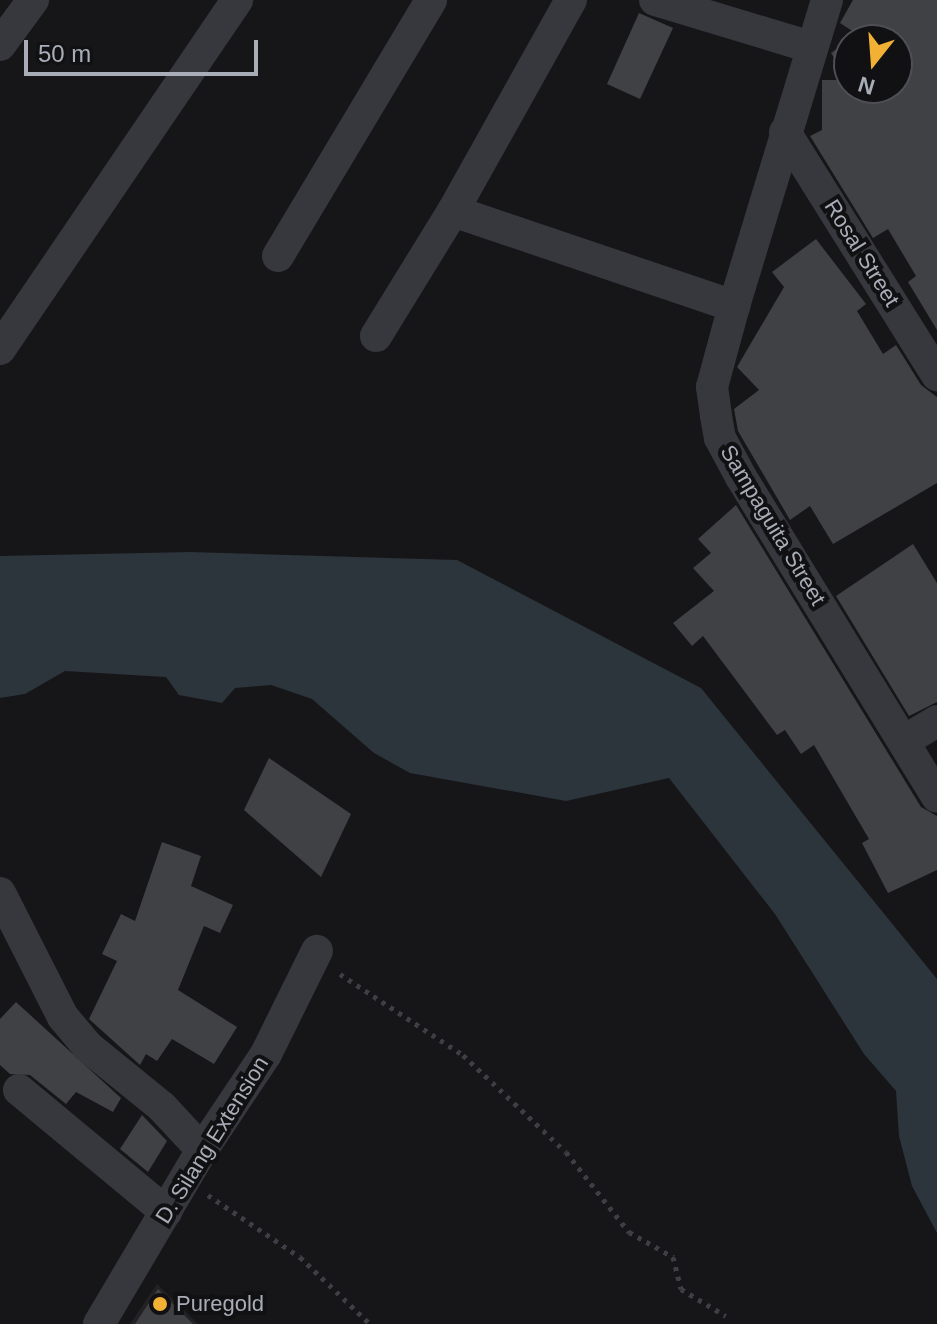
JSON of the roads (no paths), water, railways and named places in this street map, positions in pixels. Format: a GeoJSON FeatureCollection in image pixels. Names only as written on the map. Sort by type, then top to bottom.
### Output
{"type":"FeatureCollection","features":[{"type":"Feature","properties":{"kind":"street"},"geometry":{"type":"LineString","coordinates":[[0,45],[33,0]]}},
{"type":"Feature","properties":{"kind":"street"},"geometry":{"type":"LineString","coordinates":[[0,349],[237,0]]}},
{"type":"Feature","properties":{"kind":"street"},"geometry":{"type":"LineString","coordinates":[[278,256],[431,0]]}},
{"type":"Feature","properties":{"kind":"street"},"geometry":{"type":"LineString","coordinates":[[376,336],[453,211],[571,0]]}},
{"type":"Feature","properties":{"kind":"street"},"geometry":{"type":"LineString","coordinates":[[655,0],[811,47]]}},
{"type":"Feature","properties":{"kind":"street","name":"Sampaguita Street"},"geometry":{"type":"LineString","coordinates":[[827,0],[785,132],[712,387],[720,438],[937,797]]}},
{"type":"Feature","properties":{"kind":"street","name":"Rosal Street"},"geometry":{"type":"LineString","coordinates":[[785,132],[937,375]]}},
{"type":"Feature","properties":{"kind":"street"},"geometry":{"type":"LineString","coordinates":[[453,211],[734,306]]}},
{"type":"Feature","properties":{"kind":"street"},"geometry":{"type":"LineString","coordinates":[[904,741],[937,721]]}},
{"type":"Feature","properties":{"kind":"street"},"geometry":{"type":"LineString","coordinates":[[0,893],[63,1017],[87,1046],[162,1107],[202,1150]]}},
{"type":"Feature","properties":{"kind":"street","name":"D. Silang Extension"},"geometry":{"type":"LineString","coordinates":[[99,1324],[202,1150],[266,1054],[317,951]]}},
{"type":"Feature","properties":{"kind":"street"},"geometry":{"type":"LineString","coordinates":[[19,1090],[166,1212]]}},
{"type":"Feature","properties":{"kind":"place","name":"Puregold"},"geometry":{"type":"Point","coordinates":[160,1304]}}]}
